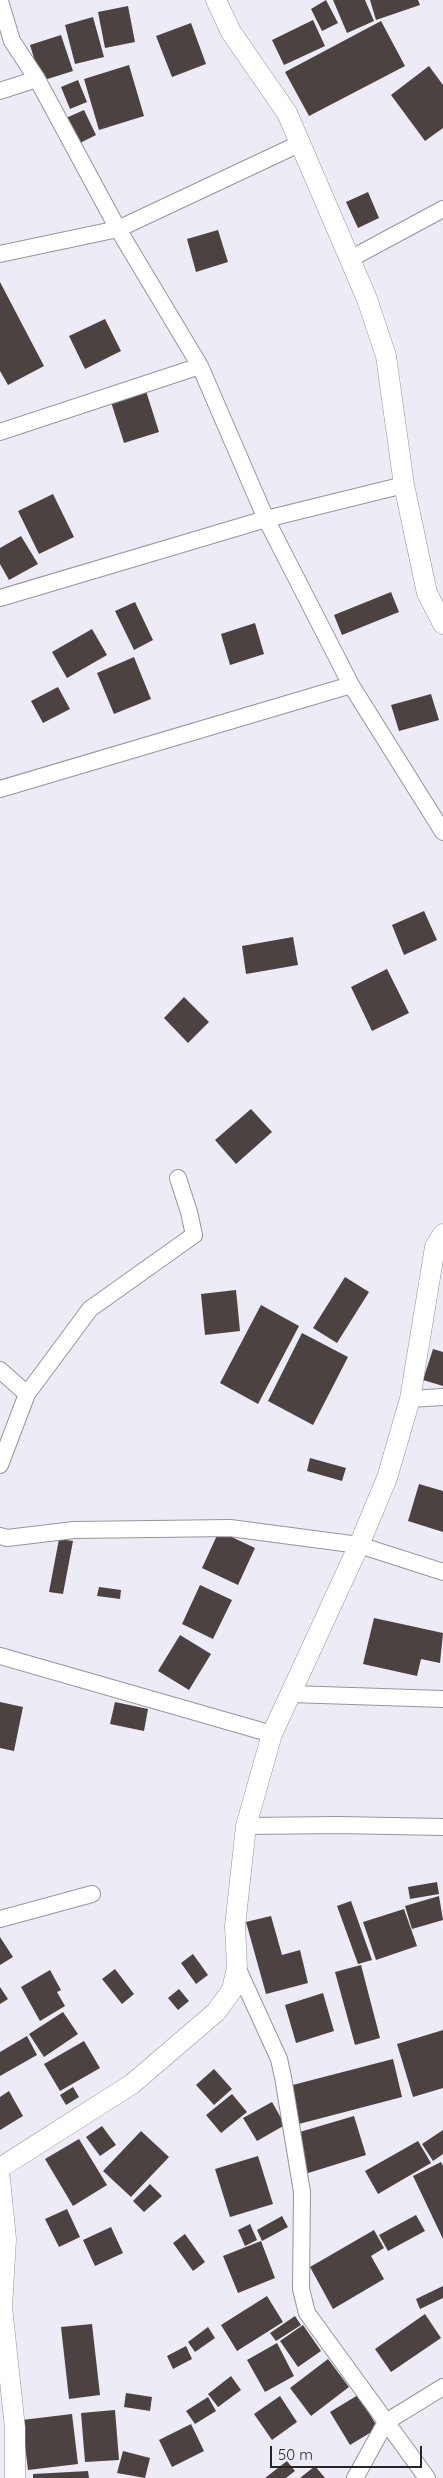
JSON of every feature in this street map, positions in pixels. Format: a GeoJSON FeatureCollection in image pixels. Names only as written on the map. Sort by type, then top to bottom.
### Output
{"type":"FeatureCollection","features":[{"type":"Feature","properties":{"kind":"street"},"geometry":{"type":"LineString","coordinates":[[0,0],[12,41],[37,79],[118,228],[200,366],[266,519],[351,685],[443,832]]}},
{"type":"Feature","properties":{"kind":"street"},"geometry":{"type":"LineString","coordinates":[[216,0],[231,32],[287,113],[367,299],[386,356],[404,485],[427,593],[443,624]]}},
{"type":"Feature","properties":{"kind":"street"},"geometry":{"type":"LineString","coordinates":[[0,91],[37,79]]}},
{"type":"Feature","properties":{"kind":"street"},"geometry":{"type":"LineString","coordinates":[[0,254],[118,228],[301,143]]}},
{"type":"Feature","properties":{"kind":"street"},"geometry":{"type":"LineString","coordinates":[[350,259],[443,209]]}},
{"type":"Feature","properties":{"kind":"street"},"geometry":{"type":"LineString","coordinates":[[0,432],[200,366]]}},
{"type":"Feature","properties":{"kind":"street"},"geometry":{"type":"LineString","coordinates":[[0,598],[266,519],[404,485]]}},
{"type":"Feature","properties":{"kind":"street"},"geometry":{"type":"LineString","coordinates":[[0,789],[351,685]]}},
{"type":"Feature","properties":{"kind":"street"},"geometry":{"type":"LineString","coordinates":[[0,1464],[27,1394],[90,1309],[194,1235],[178,1178]]}},
{"type":"Feature","properties":{"kind":"street"},"geometry":{"type":"LineString","coordinates":[[0,2168],[132,2084],[216,2012],[232,1990],[237,1967],[235,1926],[246,1826],[272,1734],[359,1545],[387,1478],[410,1399],[440,1243]]}},
{"type":"Feature","properties":{"kind":"street"},"geometry":{"type":"LineString","coordinates":[[0,1370],[27,1394]]}},
{"type":"Feature","properties":{"kind":"street"},"geometry":{"type":"LineString","coordinates":[[410,1399],[443,1397]]}},
{"type":"Feature","properties":{"kind":"street"},"geometry":{"type":"LineString","coordinates":[[0,1536],[7,1538],[74,1530],[230,1528],[359,1545],[443,1572]]}},
{"type":"Feature","properties":{"kind":"street"},"geometry":{"type":"LineString","coordinates":[[0,1656],[272,1734]]}},
{"type":"Feature","properties":{"kind":"street"},"geometry":{"type":"LineString","coordinates":[[291,1694],[443,1699]]}},
{"type":"Feature","properties":{"kind":"street"},"geometry":{"type":"LineString","coordinates":[[246,1826],[443,1827]]}},
{"type":"Feature","properties":{"kind":"street"},"geometry":{"type":"LineString","coordinates":[[0,1919],[92,1894]]}},
{"type":"Feature","properties":{"kind":"street"},"geometry":{"type":"LineString","coordinates":[[237,1967],[278,2059],[283,2077],[302,2192],[302,2289],[306,2313],[427,2478]]}},
{"type":"Feature","properties":{"kind":"street"},"geometry":{"type":"LineString","coordinates":[[0,2179],[6,2239],[1,2307],[3,2346],[15,2428],[14,2478]]}},
{"type":"Feature","properties":{"kind":"street"},"geometry":{"type":"LineString","coordinates":[[354,2478],[386,2422],[443,2387]]}},
{"type":"Feature","properties":{"kind":"building"},"geometry":{"type":"Polygon","coordinates":[[[326,0],[338,23],[322,31],[311,9],[326,0]]]}},
{"type":"Feature","properties":{"kind":"building"},"geometry":{"type":"Polygon","coordinates":[[[333,0],[365,0],[374,21],[347,33],[333,0]]]}},
{"type":"Feature","properties":{"kind":"building"},"geometry":{"type":"Polygon","coordinates":[[[370,0],[418,0],[420,5],[376,20],[370,0]]]}},
{"type":"Feature","properties":{"kind":"building"},"geometry":{"type":"Polygon","coordinates":[[[128,6],[135,42],[105,48],[98,12],[128,6]]]}},
{"type":"Feature","properties":{"kind":"building"},"geometry":{"type":"Polygon","coordinates":[[[93,17],[104,57],[75,64],[65,25],[93,17]]]}},
{"type":"Feature","properties":{"kind":"building"},"geometry":{"type":"Polygon","coordinates":[[[313,20],[325,46],[284,65],[272,40],[313,20]]]}},
{"type":"Feature","properties":{"kind":"building"},"geometry":{"type":"Polygon","coordinates":[[[381,21],[405,66],[309,116],[285,72],[381,21]]]}},
{"type":"Feature","properties":{"kind":"building"},"geometry":{"type":"Polygon","coordinates":[[[191,23],[206,64],[172,77],[156,36],[191,23]]]}},
{"type":"Feature","properties":{"kind":"building"},"geometry":{"type":"Polygon","coordinates":[[[61,35],[73,71],[41,81],[30,45],[61,35]]]}},
{"type":"Feature","properties":{"kind":"building"},"geometry":{"type":"Polygon","coordinates":[[[129,65],[144,116],[99,130],[84,79],[129,65]]]}},
{"type":"Feature","properties":{"kind":"building"},"geometry":{"type":"Polygon","coordinates":[[[429,66],[443,85],[443,128],[425,141],[391,95],[429,66]]]}},
{"type":"Feature","properties":{"kind":"building"},"geometry":{"type":"Polygon","coordinates":[[[78,80],[87,102],[70,109],[61,87],[78,80]]]}},
{"type":"Feature","properties":{"kind":"building"},"geometry":{"type":"Polygon","coordinates":[[[84,110],[96,135],[70,148],[57,122],[84,110]]]}},
{"type":"Feature","properties":{"kind":"building"},"geometry":{"type":"Polygon","coordinates":[[[368,192],[379,218],[358,228],[346,202],[368,192]]]}},
{"type":"Feature","properties":{"kind":"building"},"geometry":{"type":"Polygon","coordinates":[[[218,230],[228,262],[196,272],[187,239],[218,230]]]}},
{"type":"Feature","properties":{"kind":"building"},"geometry":{"type":"Polygon","coordinates":[[[0,282],[44,366],[8,385],[0,371],[0,282]]]}},
{"type":"Feature","properties":{"kind":"building"},"geometry":{"type":"Polygon","coordinates":[[[105,319],[121,351],[85,369],[69,336],[105,319]]]}},
{"type":"Feature","properties":{"kind":"building"},"geometry":{"type":"Polygon","coordinates":[[[146,391],[159,432],[124,443],[111,402],[146,391]]]}},
{"type":"Feature","properties":{"kind":"building"},"geometry":{"type":"Polygon","coordinates":[[[53,494],[74,537],[39,554],[18,511],[53,494]]]}},
{"type":"Feature","properties":{"kind":"building"},"geometry":{"type":"Polygon","coordinates":[[[21,536],[38,564],[9,580],[0,564],[0,548],[21,536]]]}},
{"type":"Feature","properties":{"kind":"building"},"geometry":{"type":"Polygon","coordinates":[[[391,592],[399,612],[342,635],[334,615],[391,592]]]}},
{"type":"Feature","properties":{"kind":"building"},"geometry":{"type":"Polygon","coordinates":[[[135,602],[153,640],[134,650],[115,611],[135,602]]]}},
{"type":"Feature","properties":{"kind":"building"},"geometry":{"type":"Polygon","coordinates":[[[255,623],[264,654],[230,665],[221,634],[255,623]]]}},
{"type":"Feature","properties":{"kind":"building"},"geometry":{"type":"Polygon","coordinates":[[[92,629],[107,655],[67,678],[52,652],[92,629]]]}},
{"type":"Feature","properties":{"kind":"building"},"geometry":{"type":"Polygon","coordinates":[[[134,657],[151,699],[114,714],[97,673],[134,657]]]}},
{"type":"Feature","properties":{"kind":"building"},"geometry":{"type":"Polygon","coordinates":[[[58,687],[70,709],[43,723],[31,701],[58,687]]]}},
{"type":"Feature","properties":{"kind":"building"},"geometry":{"type":"Polygon","coordinates":[[[431,694],[439,720],[399,731],[391,705],[431,694]]]}},
{"type":"Feature","properties":{"kind":"building"},"geometry":{"type":"Polygon","coordinates":[[[424,911],[437,940],[404,955],[392,925],[424,911]]]}},
{"type":"Feature","properties":{"kind":"building"},"geometry":{"type":"Polygon","coordinates":[[[293,937],[298,965],[246,974],[242,946],[293,937]]]}},
{"type":"Feature","properties":{"kind":"building"},"geometry":{"type":"Polygon","coordinates":[[[387,969],[409,1013],[372,1031],[351,987],[387,969]]]}},
{"type":"Feature","properties":{"kind":"building"},"geometry":{"type":"Polygon","coordinates":[[[184,997],[209,1022],[188,1043],[164,1018],[184,997]]]}},
{"type":"Feature","properties":{"kind":"building"},"geometry":{"type":"Polygon","coordinates":[[[251,1109],[272,1132],[236,1164],[215,1140],[251,1109]]]}},
{"type":"Feature","properties":{"kind":"building"},"geometry":{"type":"Polygon","coordinates":[[[345,1277],[369,1292],[337,1343],[313,1328],[345,1277]]]}},
{"type":"Feature","properties":{"kind":"building"},"geometry":{"type":"Polygon","coordinates":[[[236,1290],[240,1331],[205,1335],[201,1294],[236,1290]]]}},
{"type":"Feature","properties":{"kind":"building"},"geometry":{"type":"Polygon","coordinates":[[[261,1305],[299,1326],[258,1404],[220,1383],[261,1305]]]}},
{"type":"Feature","properties":{"kind":"building"},"geometry":{"type":"Polygon","coordinates":[[[302,1333],[348,1357],[313,1425],[268,1401],[302,1333]]]}},
{"type":"Feature","properties":{"kind":"building"},"geometry":{"type":"Polygon","coordinates":[[[433,1349],[443,1352],[443,1386],[423,1380],[433,1349]]]}},
{"type":"Feature","properties":{"kind":"building"},"geometry":{"type":"Polygon","coordinates":[[[310,1458],[346,1468],[342,1481],[307,1471],[310,1458]]]}},
{"type":"Feature","properties":{"kind":"building"},"geometry":{"type":"Polygon","coordinates":[[[419,1484],[443,1491],[443,1532],[408,1521],[419,1484]]]}},
{"type":"Feature","properties":{"kind":"building"},"geometry":{"type":"Polygon","coordinates":[[[219,1531],[255,1548],[238,1585],[202,1568],[219,1531]]]}},
{"type":"Feature","properties":{"kind":"building"},"geometry":{"type":"Polygon","coordinates":[[[59,1539],[73,1541],[63,1594],[49,1592],[59,1539]]]}},
{"type":"Feature","properties":{"kind":"building"},"geometry":{"type":"Polygon","coordinates":[[[200,1585],[232,1600],[213,1639],[182,1624],[200,1585]]]}},
{"type":"Feature","properties":{"kind":"building"},"geometry":{"type":"Polygon","coordinates":[[[99,1587],[121,1590],[120,1599],[97,1596],[99,1587]]]}},
{"type":"Feature","properties":{"kind":"building"},"geometry":{"type":"Polygon","coordinates":[[[374,1618],[443,1633],[440,1663],[421,1659],[417,1676],[363,1664],[374,1618]]]}},
{"type":"Feature","properties":{"kind":"building"},"geometry":{"type":"Polygon","coordinates":[[[180,1635],[211,1654],[189,1690],[158,1671],[180,1635]]]}},
{"type":"Feature","properties":{"kind":"building"},"geometry":{"type":"Polygon","coordinates":[[[0,1702],[23,1707],[14,1751],[0,1748],[0,1702]]]}},
{"type":"Feature","properties":{"kind":"building"},"geometry":{"type":"Polygon","coordinates":[[[115,1702],[148,1709],[144,1731],[110,1724],[115,1702]]]}},
{"type":"Feature","properties":{"kind":"building"},"geometry":{"type":"Polygon","coordinates":[[[437,1882],[439,1894],[410,1899],[408,1887],[437,1882]]]}},
{"type":"Feature","properties":{"kind":"building"},"geometry":{"type":"Polygon","coordinates":[[[439,1896],[443,1920],[412,1929],[405,1906],[439,1896]]]}},
{"type":"Feature","properties":{"kind":"building"},"geometry":{"type":"Polygon","coordinates":[[[351,1901],[372,1960],[358,1964],[337,1906],[351,1901]]]}},
{"type":"Feature","properties":{"kind":"building"},"geometry":{"type":"Polygon","coordinates":[[[404,1909],[417,1946],[376,1960],[363,1922],[404,1909]]]}},
{"type":"Feature","properties":{"kind":"building"},"geometry":{"type":"Polygon","coordinates":[[[271,1916],[282,1955],[300,1950],[308,1983],[266,1994],[246,1922],[271,1916]]]}},
{"type":"Feature","properties":{"kind":"building"},"geometry":{"type":"Polygon","coordinates":[[[0,1937],[13,1957],[0,1965],[0,1937]]]}},
{"type":"Feature","properties":{"kind":"building"},"geometry":{"type":"Polygon","coordinates":[[[193,1954],[208,1975],[196,1984],[181,1963],[193,1954]]]}},
{"type":"Feature","properties":{"kind":"building"},"geometry":{"type":"Polygon","coordinates":[[[361,1965],[380,2038],[355,2045],[335,1972],[361,1965]]]}},
{"type":"Feature","properties":{"kind":"building"},"geometry":{"type":"Polygon","coordinates":[[[115,1969],[134,1994],[122,2004],[102,1979],[115,1969]]]}},
{"type":"Feature","properties":{"kind":"building"},"geometry":{"type":"Polygon","coordinates":[[[50,1970],[61,1990],[57,1992],[65,2006],[40,2021],[21,1987],[50,1970]]]}},
{"type":"Feature","properties":{"kind":"building"},"geometry":{"type":"Polygon","coordinates":[[[0,1987],[8,1999],[0,2004],[0,1987]]]}},
{"type":"Feature","properties":{"kind":"building"},"geometry":{"type":"Polygon","coordinates":[[[179,1989],[189,2001],[178,2010],[168,1998],[179,1989]]]}},
{"type":"Feature","properties":{"kind":"building"},"geometry":{"type":"Polygon","coordinates":[[[323,1993],[334,2031],[296,2043],[285,2005],[323,1993]]]}},
{"type":"Feature","properties":{"kind":"building"},"geometry":{"type":"Polygon","coordinates":[[[63,2012],[78,2034],[44,2057],[29,2034],[63,2012]]]}},
{"type":"Feature","properties":{"kind":"building"},"geometry":{"type":"Polygon","coordinates":[[[443,2030],[443,2088],[413,2097],[397,2044],[443,2030]]]}},
{"type":"Feature","properties":{"kind":"building"},"geometry":{"type":"Polygon","coordinates":[[[27,2036],[37,2055],[0,2076],[0,2052],[27,2036]]]}},
{"type":"Feature","properties":{"kind":"building"},"geometry":{"type":"Polygon","coordinates":[[[84,2041],[100,2068],[60,2091],[44,2064],[84,2041]]]}},
{"type":"Feature","properties":{"kind":"building"},"geometry":{"type":"Polygon","coordinates":[[[393,2059],[402,2097],[295,2125],[285,2087],[393,2059]]]}},
{"type":"Feature","properties":{"kind":"building"},"geometry":{"type":"Polygon","coordinates":[[[214,2069],[232,2089],[214,2105],[196,2085],[214,2069]]]}},
{"type":"Feature","properties":{"kind":"building"},"geometry":{"type":"Polygon","coordinates":[[[73,2087],[79,2097],[66,2105],[60,2095],[73,2087]]]}},
{"type":"Feature","properties":{"kind":"building"},"geometry":{"type":"Polygon","coordinates":[[[9,2091],[23,2116],[0,2130],[0,2097],[9,2091]]]}},
{"type":"Feature","properties":{"kind":"building"},"geometry":{"type":"Polygon","coordinates":[[[232,2094],[247,2112],[221,2133],[206,2115],[232,2094]]]}},
{"type":"Feature","properties":{"kind":"building"},"geometry":{"type":"Polygon","coordinates":[[[272,2102],[285,2125],[257,2141],[243,2118],[272,2102]]]}},
{"type":"Feature","properties":{"kind":"building"},"geometry":{"type":"Polygon","coordinates":[[[354,2116],[366,2155],[305,2174],[293,2134],[354,2116]]]}},
{"type":"Feature","properties":{"kind":"building"},"geometry":{"type":"Polygon","coordinates":[[[102,2126],[116,2145],[100,2156],[86,2137],[102,2126]]]}},
{"type":"Feature","properties":{"kind":"building"},"geometry":{"type":"Polygon","coordinates":[[[443,2130],[443,2154],[433,2161],[422,2144],[443,2130]]]}},
{"type":"Feature","properties":{"kind":"building"},"geometry":{"type":"Polygon","coordinates":[[[141,2131],[169,2157],[131,2197],[103,2171],[141,2131]]]}},
{"type":"Feature","properties":{"kind":"building"},"geometry":{"type":"Polygon","coordinates":[[[79,2139],[107,2185],[73,2206],[45,2159],[79,2139]]]}},
{"type":"Feature","properties":{"kind":"building"},"geometry":{"type":"Polygon","coordinates":[[[418,2141],[431,2163],[378,2194],[365,2171],[418,2141]]]}},
{"type":"Feature","properties":{"kind":"building"},"geometry":{"type":"Polygon","coordinates":[[[258,2156],[273,2204],[230,2217],[215,2169],[258,2156]]]}},
{"type":"Feature","properties":{"kind":"building"},"geometry":{"type":"Polygon","coordinates":[[[441,2162],[443,2166],[443,2239],[413,2176],[441,2162]]]}},
{"type":"Feature","properties":{"kind":"building"},"geometry":{"type":"Polygon","coordinates":[[[150,2184],[162,2196],[144,2212],[133,2201],[150,2184]]]}},
{"type":"Feature","properties":{"kind":"building"},"geometry":{"type":"Polygon","coordinates":[[[67,2209],[80,2237],[59,2247],[45,2219],[67,2209]]]}},
{"type":"Feature","properties":{"kind":"building"},"geometry":{"type":"Polygon","coordinates":[[[416,2215],[425,2231],[388,2251],[379,2235],[416,2215]]]}},
{"type":"Feature","properties":{"kind":"building"},"geometry":{"type":"Polygon","coordinates":[[[282,2216],[288,2227],[262,2241],[257,2230],[282,2216]]]}},
{"type":"Feature","properties":{"kind":"building"},"geometry":{"type":"Polygon","coordinates":[[[250,2224],[257,2240],[245,2246],[238,2230],[250,2224]]]}},
{"type":"Feature","properties":{"kind":"building"},"geometry":{"type":"Polygon","coordinates":[[[111,2227],[123,2253],[95,2266],[83,2240],[111,2227]]]}},
{"type":"Feature","properties":{"kind":"building"},"geometry":{"type":"Polygon","coordinates":[[[374,2230],[384,2248],[371,2256],[384,2279],[333,2309],[310,2267],[374,2230]]]}},
{"type":"Feature","properties":{"kind":"building"},"geometry":{"type":"Polygon","coordinates":[[[185,2234],[205,2262],[193,2271],[173,2243],[185,2234]]]}},
{"type":"Feature","properties":{"kind":"building"},"geometry":{"type":"Polygon","coordinates":[[[261,2241],[275,2278],[238,2293],[223,2256],[261,2241]]]}},
{"type":"Feature","properties":{"kind":"building"},"geometry":{"type":"Polygon","coordinates":[[[443,2286],[443,2298],[420,2309],[416,2299],[443,2286]]]}},
{"type":"Feature","properties":{"kind":"building"},"geometry":{"type":"Polygon","coordinates":[[[267,2296],[283,2322],[237,2351],[221,2325],[267,2296]]]}},
{"type":"Feature","properties":{"kind":"building"},"geometry":{"type":"Polygon","coordinates":[[[425,2314],[441,2338],[391,2372],[375,2349],[425,2314]]]}},
{"type":"Feature","properties":{"kind":"building"},"geometry":{"type":"Polygon","coordinates":[[[295,2316],[301,2325],[276,2341],[270,2333],[295,2316]]]}},
{"type":"Feature","properties":{"kind":"building"},"geometry":{"type":"Polygon","coordinates":[[[92,2324],[100,2395],[69,2399],[61,2327],[92,2324]]]}},
{"type":"Feature","properties":{"kind":"building"},"geometry":{"type":"Polygon","coordinates":[[[303,2325],[321,2351],[298,2367],[280,2341],[303,2325]]]}},
{"type":"Feature","properties":{"kind":"building"},"geometry":{"type":"Polygon","coordinates":[[[208,2327],[215,2338],[195,2352],[188,2342],[208,2327]]]}},
{"type":"Feature","properties":{"kind":"building"},"geometry":{"type":"Polygon","coordinates":[[[277,2343],[294,2376],[265,2392],[247,2360],[277,2343]]]}},
{"type":"Feature","properties":{"kind":"building"},"geometry":{"type":"Polygon","coordinates":[[[186,2346],[192,2359],[173,2369],[167,2356],[186,2346]]]}},
{"type":"Feature","properties":{"kind":"building"},"geometry":{"type":"Polygon","coordinates":[[[328,2359],[349,2387],[311,2416],[290,2388],[328,2359]]]}},
{"type":"Feature","properties":{"kind":"building"},"geometry":{"type":"Polygon","coordinates":[[[231,2376],[241,2390],[218,2407],[208,2394],[231,2376]]]}},
{"type":"Feature","properties":{"kind":"building"},"geometry":{"type":"Polygon","coordinates":[[[126,2393],[152,2397],[150,2411],[124,2407],[126,2393]]]}},
{"type":"Feature","properties":{"kind":"building"},"geometry":{"type":"Polygon","coordinates":[[[358,2395],[378,2428],[350,2445],[330,2412],[358,2395]]]}},
{"type":"Feature","properties":{"kind":"building"},"geometry":{"type":"Polygon","coordinates":[[[280,2396],[297,2422],[272,2440],[254,2414],[280,2396]]]}},
{"type":"Feature","properties":{"kind":"building"},"geometry":{"type":"Polygon","coordinates":[[[208,2397],[216,2411],[195,2424],[186,2411],[208,2397]]]}},
{"type":"Feature","properties":{"kind":"building"},"geometry":{"type":"Polygon","coordinates":[[[115,2410],[119,2460],[85,2462],[81,2413],[115,2410]]]}},
{"type":"Feature","properties":{"kind":"building"},"geometry":{"type":"Polygon","coordinates":[[[72,2414],[78,2464],[28,2470],[22,2420],[72,2414]]]}},
{"type":"Feature","properties":{"kind":"building"},"geometry":{"type":"Polygon","coordinates":[[[191,2424],[204,2451],[172,2467],[159,2440],[191,2424]]]}},
{"type":"Feature","properties":{"kind":"building"},"geometry":{"type":"Polygon","coordinates":[[[123,2451],[150,2458],[145,2478],[117,2473],[123,2451]]]}},
{"type":"Feature","properties":{"kind":"building"},"geometry":{"type":"Polygon","coordinates":[[[287,2461],[295,2471],[286,2478],[265,2478],[287,2461]]]}},
{"type":"Feature","properties":{"kind":"building"},"geometry":{"type":"Polygon","coordinates":[[[315,2466],[325,2478],[300,2478],[315,2466]]]}},
{"type":"Feature","properties":{"kind":"building"},"geometry":{"type":"Polygon","coordinates":[[[88,2471],[89,2478],[33,2478],[33,2474],[88,2471]]]}}]}
